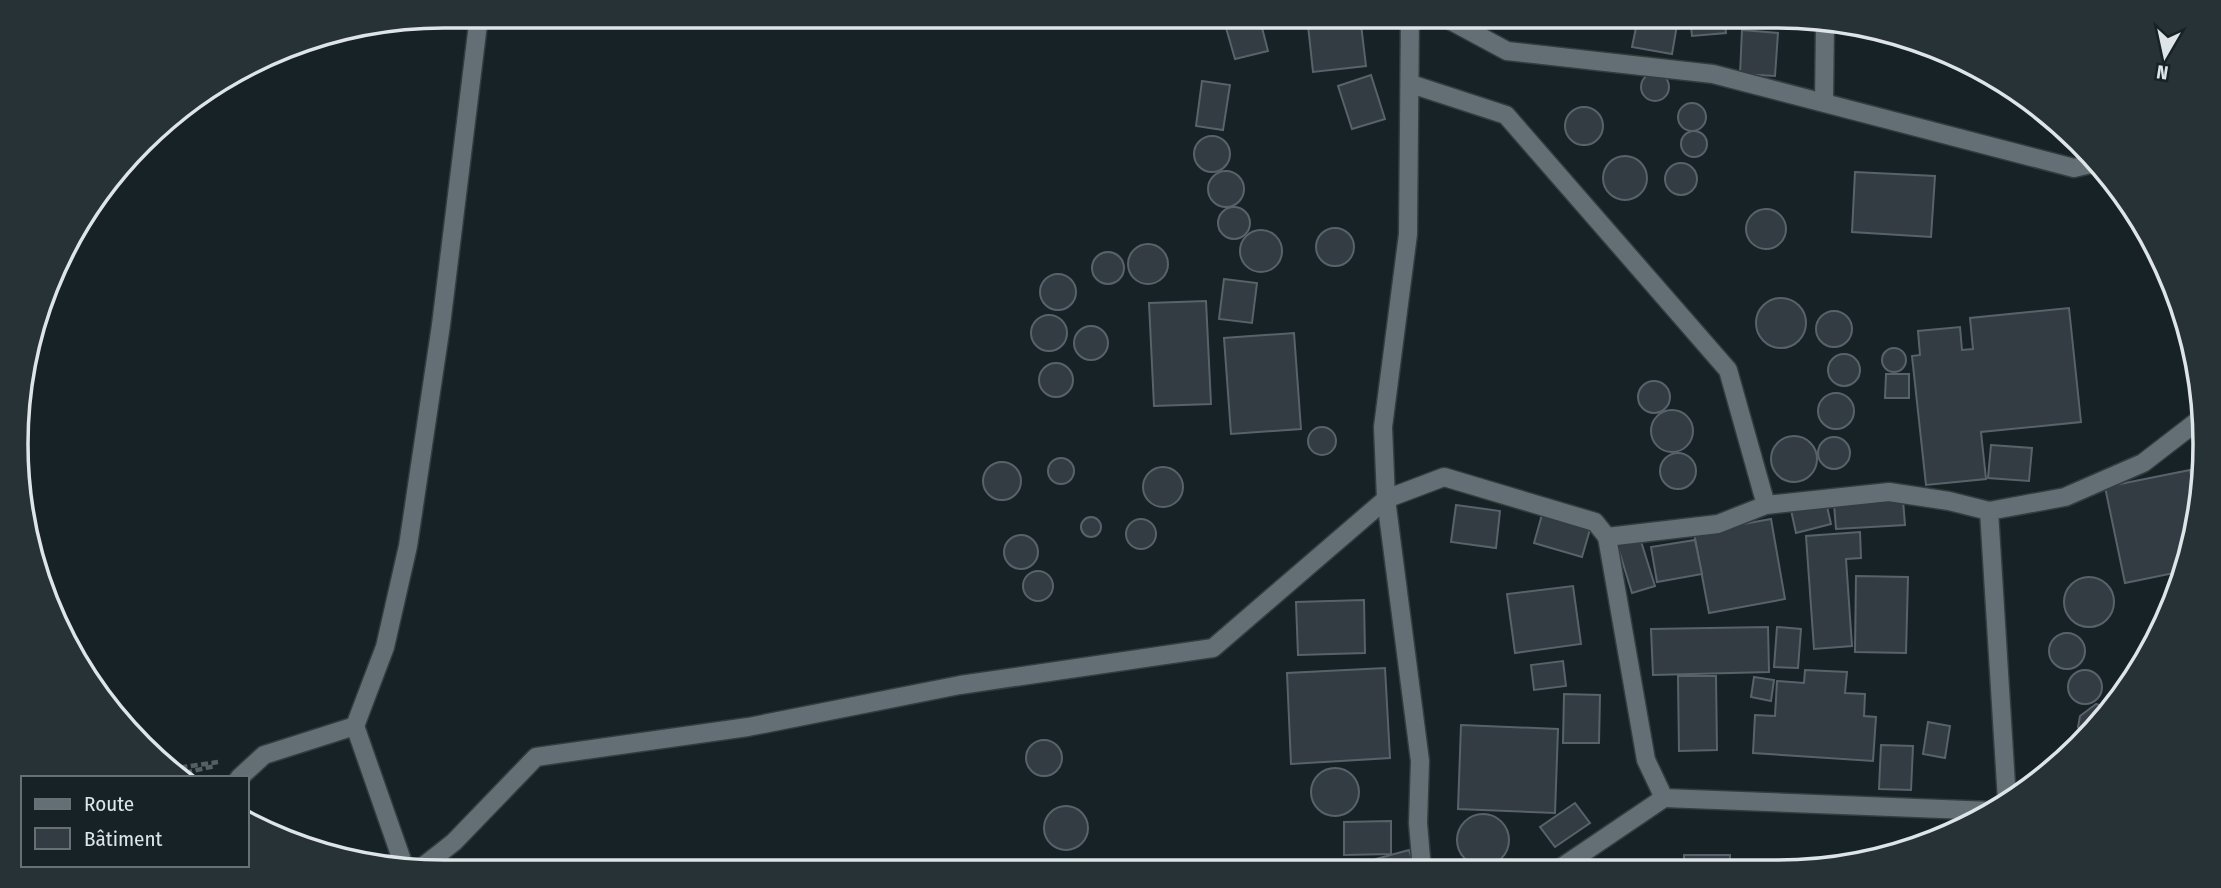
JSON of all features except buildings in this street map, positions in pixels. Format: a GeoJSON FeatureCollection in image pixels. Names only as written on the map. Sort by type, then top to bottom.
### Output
{"type":"FeatureCollection","features":[{"type":"Feature","properties":{"kind":"street"},"geometry":{"type":"LineString","coordinates":[[401,857],[355,726],[385,647],[408,546],[441,325],[477,28]]}},
{"type":"Feature","properties":{"kind":"street"},"geometry":{"type":"LineString","coordinates":[[1410,28],[1408,234],[1383,428],[1386,499],[1420,761],[1418,823],[1421,860]]}},
{"type":"Feature","properties":{"kind":"street"},"geometry":{"type":"LineString","coordinates":[[1464,28],[1507,51],[1713,74],[2074,168],[2086,165]]}},
{"type":"Feature","properties":{"kind":"street"},"geometry":{"type":"LineString","coordinates":[[1824,101],[1825,31]]}},
{"type":"Feature","properties":{"kind":"street"},"geometry":{"type":"LineString","coordinates":[[1410,84],[1506,115],[1728,370],[1766,505]]}},
{"type":"Feature","properties":{"kind":"street"},"geometry":{"type":"LineString","coordinates":[[1607,537],[1718,524],[1766,505],[1889,492],[1949,501],[1989,511],[2065,497],[2143,463],[2192,425]]}},
{"type":"Feature","properties":{"kind":"street"},"geometry":{"type":"LineString","coordinates":[[432,860],[454,842],[536,757],[748,727],[960,685],[1213,648],[1386,499],[1444,477],[1595,522],[1607,537],[1646,760],[1664,798]]}},
{"type":"Feature","properties":{"kind":"street"},"geometry":{"type":"LineString","coordinates":[[1989,511],[2006,791]]}},
{"type":"Feature","properties":{"kind":"street"},"geometry":{"type":"LineString","coordinates":[[241,776],[264,755],[355,726]]}},
{"type":"Feature","properties":{"kind":"street"},"geometry":{"type":"LineString","coordinates":[[1572,860],[1664,798],[1973,810]]}}]}
